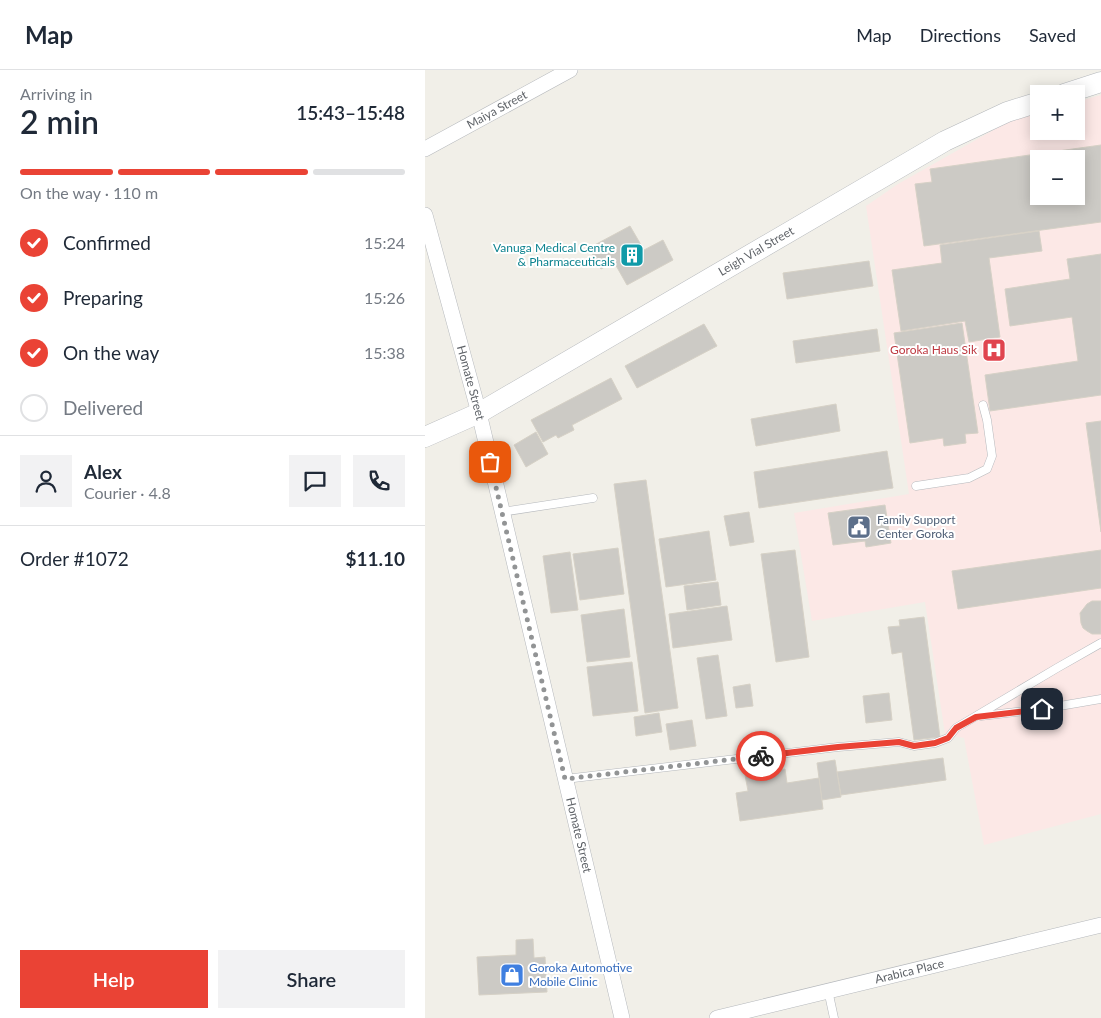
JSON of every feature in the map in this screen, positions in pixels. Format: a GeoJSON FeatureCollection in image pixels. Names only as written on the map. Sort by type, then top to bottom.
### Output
{"type":"FeatureCollection","features":[{"type":"Feature","properties":{"kind":"street","name":"Maiya Street"},"geometry":{"type":"LineString","coordinates":[[425,149],[570,70]]}},
{"type":"Feature","properties":{"kind":"street"},"geometry":{"type":"LineString","coordinates":[[1085,87],[1101,82]]}},
{"type":"Feature","properties":{"kind":"street","name":"Leigh Vial Street"},"geometry":{"type":"LineString","coordinates":[[427,432],[479,413],[945,140],[1007,112],[1030,105]]}},
{"type":"Feature","properties":{"kind":"street","name":"Homate Street"},"geometry":{"type":"LineString","coordinates":[[425,216],[479,413],[622,1018]]}},
{"type":"Feature","properties":{"kind":"street","name":"Arabica Place"},"geometry":{"type":"LineString","coordinates":[[717,1018],[1101,925]]}},
{"type":"Feature","properties":{"kind":"lane"},"geometry":{"type":"LineString","coordinates":[[916,486],[969,478],[987,469],[993,456],[983,405]]}},
{"type":"Feature","properties":{"kind":"lane"},"geometry":{"type":"LineString","coordinates":[[502,512],[593,498]]}},
{"type":"Feature","properties":{"kind":"lane"},"geometry":{"type":"LineString","coordinates":[[565,779],[838,747],[899,742],[914,746],[935,743],[948,738],[956,728],[1101,643]]}},
{"type":"Feature","properties":{"kind":"lane"},"geometry":{"type":"LineString","coordinates":[[976,717],[1101,700]]}},
{"type":"Feature","properties":{"kind":"lane"},"geometry":{"type":"LineString","coordinates":[[828,990],[834,1018]]}},
{"type":"Feature","properties":{"kind":"shaded area","name":"Goroka Haus Sik"},"geometry":{"type":"Polygon","coordinates":[[[1101,95],[1101,814],[984,845],[964,738],[945,734],[925,602],[812,621],[794,513],[909,494],[866,206],[898,184],[1013,119],[1030,114],[1030,140],[1085,140],[1085,99],[1101,95]]]}},
{"type":"Feature","properties":{"kind":"building"},"geometry":{"type":"Polygon","coordinates":[[[1101,145],[1101,222],[924,246],[915,184],[932,182],[930,169],[1030,155],[1030,205],[1085,205],[1085,150],[1065,150],[1101,145]]]}},
{"type":"Feature","properties":{"kind":"building","name":"Vanuga Medical Centre & Pharmaceuticals"},"geometry":{"type":"Polygon","coordinates":[[[630,226],[644,250],[663,240],[673,260],[627,285],[614,262],[601,269],[589,248],[630,226]]]}},
{"type":"Feature","properties":{"kind":"building"},"geometry":{"type":"Polygon","coordinates":[[[1039,231],[1042,251],[989,258],[1000,337],[969,342],[965,321],[901,331],[892,270],[942,263],[940,245],[1039,231]]]}},
{"type":"Feature","properties":{"kind":"building"},"geometry":{"type":"Polygon","coordinates":[[[1101,254],[1101,395],[990,411],[985,375],[1078,361],[1072,317],[1010,326],[1005,289],[1070,279],[1067,259],[1101,254]]]}},
{"type":"Feature","properties":{"kind":"building"},"geometry":{"type":"Polygon","coordinates":[[[869,261],[873,286],[787,299],[783,273],[869,261]]]}},
{"type":"Feature","properties":{"kind":"building"},"geometry":{"type":"Polygon","coordinates":[[[962,323],[978,433],[965,434],[966,443],[944,446],[943,438],[910,443],[894,333],[962,323]]]}},
{"type":"Feature","properties":{"kind":"building"},"geometry":{"type":"Polygon","coordinates":[[[704,324],[717,346],[637,388],[625,366],[704,324]]]}},
{"type":"Feature","properties":{"kind":"building"},"geometry":{"type":"Polygon","coordinates":[[[877,329],[880,351],[796,363],[793,341],[877,329]]]}},
{"type":"Feature","properties":{"kind":"building"},"geometry":{"type":"Polygon","coordinates":[[[611,378],[622,399],[572,425],[574,430],[558,438],[556,435],[543,442],[531,420],[611,378]]]}},
{"type":"Feature","properties":{"kind":"building"},"geometry":{"type":"Polygon","coordinates":[[[836,404],[840,431],[756,446],[751,419],[836,404]]]}},
{"type":"Feature","properties":{"kind":"building"},"geometry":{"type":"Polygon","coordinates":[[[1101,421],[1101,532],[1086,423],[1101,421]]]}},
{"type":"Feature","properties":{"kind":"building"},"geometry":{"type":"Polygon","coordinates":[[[536,432],[548,454],[526,467],[514,445],[536,432]]]}},
{"type":"Feature","properties":{"kind":"building"},"geometry":{"type":"Polygon","coordinates":[[[887,451],[893,488],[759,508],[754,472],[887,451]]]}},
{"type":"Feature","properties":{"kind":"building"},"geometry":{"type":"Polygon","coordinates":[[[646,480],[678,708],[645,713],[614,484],[646,480]]]}},
{"type":"Feature","properties":{"kind":"building","name":"Family Support Center Goroka"},"geometry":{"type":"Polygon","coordinates":[[[885,505],[891,543],[866,547],[865,541],[833,545],[828,513],[885,505]]]}},
{"type":"Feature","properties":{"kind":"building"},"geometry":{"type":"Polygon","coordinates":[[[749,512],[754,542],[730,546],[724,516],[749,512]]]}},
{"type":"Feature","properties":{"kind":"building"},"geometry":{"type":"Polygon","coordinates":[[[709,531],[716,580],[666,587],[659,539],[709,531]]]}},
{"type":"Feature","properties":{"kind":"building"},"geometry":{"type":"Polygon","coordinates":[[[618,548],[624,594],[580,600],[573,554],[618,548]]]}},
{"type":"Feature","properties":{"kind":"building"},"geometry":{"type":"Polygon","coordinates":[[[795,550],[809,657],[776,662],[761,554],[795,550]]]}},
{"type":"Feature","properties":{"kind":"building"},"geometry":{"type":"Polygon","coordinates":[[[1101,550],[1101,588],[958,609],[952,571],[1101,550]]]}},
{"type":"Feature","properties":{"kind":"building"},"geometry":{"type":"Polygon","coordinates":[[[570,552],[578,610],[551,613],[543,556],[570,552]]]}},
{"type":"Feature","properties":{"kind":"building"},"geometry":{"type":"Polygon","coordinates":[[[718,582],[721,605],[687,610],[684,586],[718,582]]]}},
{"type":"Feature","properties":{"kind":"building"},"geometry":{"type":"Polygon","coordinates":[[[1092,601],[1101,601],[1101,634],[1092,634],[1083,628],[1081,623],[1080,613],[1092,601]]]}},
{"type":"Feature","properties":{"kind":"building"},"geometry":{"type":"Polygon","coordinates":[[[727,606],[732,640],[673,648],[669,614],[727,606]]]}},
{"type":"Feature","properties":{"kind":"building"},"geometry":{"type":"Polygon","coordinates":[[[624,609],[630,657],[587,662],[581,615],[624,609]]]}},
{"type":"Feature","properties":{"kind":"building"},"geometry":{"type":"Polygon","coordinates":[[[924,617],[940,737],[914,740],[902,652],[892,654],[888,627],[900,626],[899,620],[924,617]]]}},
{"type":"Feature","properties":{"kind":"building"},"geometry":{"type":"Polygon","coordinates":[[[718,655],[727,716],[706,719],[697,658],[718,655]]]}},
{"type":"Feature","properties":{"kind":"building"},"geometry":{"type":"Polygon","coordinates":[[[632,662],[638,711],[593,716],[587,667],[632,662]]]}},
{"type":"Feature","properties":{"kind":"building"},"geometry":{"type":"Polygon","coordinates":[[[750,684],[753,706],[736,708],[733,687],[750,684]]]}},
{"type":"Feature","properties":{"kind":"building"},"geometry":{"type":"Polygon","coordinates":[[[889,693],[892,720],[866,723],[863,696],[889,693]]]}},
{"type":"Feature","properties":{"kind":"building"},"geometry":{"type":"Polygon","coordinates":[[[659,713],[662,732],[636,736],[634,717],[659,713]]]}},
{"type":"Feature","properties":{"kind":"building"},"geometry":{"type":"Polygon","coordinates":[[[692,720],[696,746],[670,750],[666,724],[692,720]]]}},
{"type":"Feature","properties":{"kind":"building"},"geometry":{"type":"Polygon","coordinates":[[[943,758],[946,780],[841,795],[837,772],[943,758]]]}},
{"type":"Feature","properties":{"kind":"building"},"geometry":{"type":"Polygon","coordinates":[[[835,760],[841,797],[822,800],[817,763],[835,760]]]}},
{"type":"Feature","properties":{"kind":"building"},"geometry":{"type":"Polygon","coordinates":[[[785,769],[787,783],[819,778],[823,809],[740,821],[736,793],[748,791],[745,775],[785,769]]]}},
{"type":"Feature","properties":{"kind":"building","name":"Goroka Automotive Mobile Clinic"},"geometry":{"type":"Polygon","coordinates":[[[533,939],[534,958],[545,957],[547,992],[479,995],[477,957],[516,955],[516,940],[533,939]]]}},
{"type":"Feature","properties":{"kind":"way so far"},"geometry":{"type":"LineString","coordinates":[[490,462],[565,779],[761,756]]}},
{"type":"Feature","properties":{"kind":"place","name":"Vanuga Medical Centre & Pharmaceuticals"},"geometry":{"type":"Point","coordinates":[632,255]}},
{"type":"Feature","properties":{"kind":"place","name":"Goroka Haus Sik"},"geometry":{"type":"Point","coordinates":[994,350]}},
{"type":"Feature","properties":{"kind":"place","name":"Family Support Center Goroka"},"geometry":{"type":"Point","coordinates":[859,527]}},
{"type":"Feature","properties":{"kind":"place","name":"Goroka Automotive Mobile Clinic"},"geometry":{"type":"Point","coordinates":[512,975]}},
{"type":"Feature","properties":{"kind":"route"},"geometry":{"type":"LineString","coordinates":[[761,756],[899,742],[914,746],[935,743],[948,738],[956,728],[976,717],[1042,709]]}}]}
